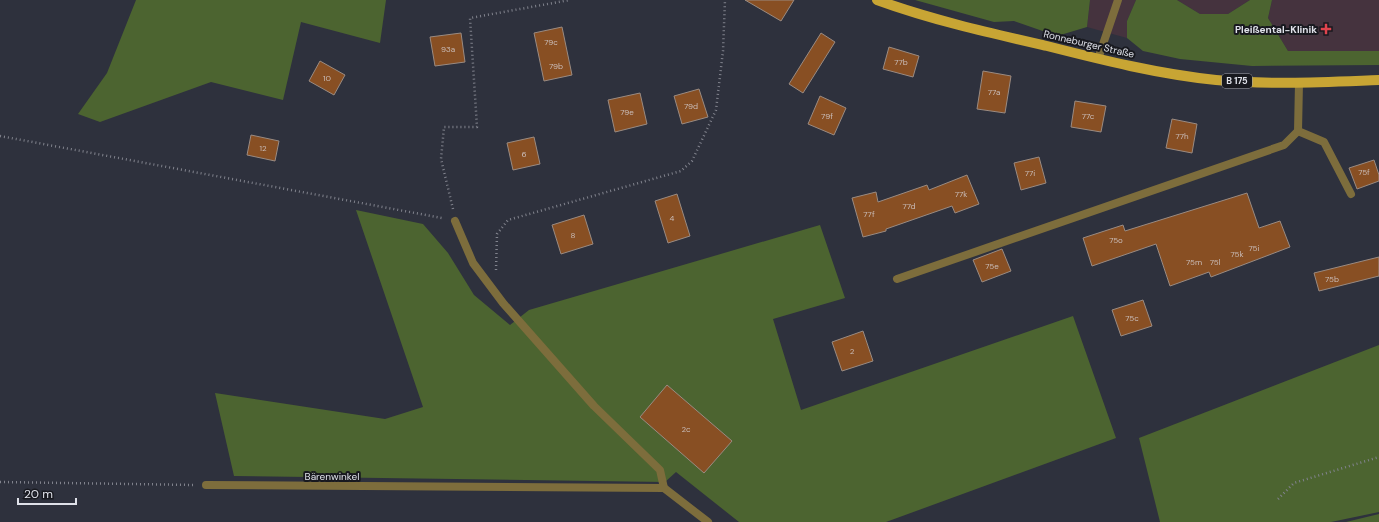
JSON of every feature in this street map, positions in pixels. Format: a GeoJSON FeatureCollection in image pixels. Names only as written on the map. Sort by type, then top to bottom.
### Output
{"type":"FeatureCollection","features":[{"type":"Feature","properties":{"kind":"main road","name":"Ronneburger Straße"},"geometry":{"type":"LineString","coordinates":[[877,0],[950,22],[1166,73],[1215,80],[1300,82],[1379,80]]}},
{"type":"Feature","properties":{"kind":"street"},"geometry":{"type":"LineString","coordinates":[[1098,58],[1118,0]]}},
{"type":"Feature","properties":{"kind":"street"},"geometry":{"type":"LineString","coordinates":[[897,279],[1284,145],[1298,131],[1300,82]]}},
{"type":"Feature","properties":{"kind":"street"},"geometry":{"type":"LineString","coordinates":[[1298,131],[1324,142],[1351,194]]}},
{"type":"Feature","properties":{"kind":"street"},"geometry":{"type":"LineString","coordinates":[[455,221],[473,263],[503,303],[594,406],[660,470],[664,488],[708,522]]}},
{"type":"Feature","properties":{"kind":"street","name":"Bärenwinkel"},"geometry":{"type":"LineString","coordinates":[[206,485],[664,488]]}},
{"type":"Feature","properties":{"kind":"path"},"geometry":{"type":"LineString","coordinates":[[0,136],[455,221],[441,159],[444,127],[477,127],[470,18],[570,0]]}},
{"type":"Feature","properties":{"kind":"path"},"geometry":{"type":"LineString","coordinates":[[496,274],[497,234],[508,220],[681,171],[692,162],[716,110],[723,51],[725,0]]}},
{"type":"Feature","properties":{"kind":"path"},"geometry":{"type":"LineString","coordinates":[[1278,499],[1294,483],[1379,457]]}},
{"type":"Feature","properties":{"kind":"path"},"geometry":{"type":"LineString","coordinates":[[0,482],[206,485]]}},
{"type":"Feature","properties":{"kind":"shaded area"},"geometry":{"type":"Polygon","coordinates":[[[1090,0],[1136,0],[1127,21],[1127,38],[1087,27],[1090,0]]]}},
{"type":"Feature","properties":{"kind":"shaded area","name":"Pleißental-Klinik"},"geometry":{"type":"Polygon","coordinates":[[[1177,0],[1250,0],[1228,14],[1200,14],[1177,0]]]}},
{"type":"Feature","properties":{"kind":"shaded area","name":"Pleißental-Klinik"},"geometry":{"type":"Polygon","coordinates":[[[1272,0],[1379,0],[1379,51],[1288,51],[1268,18],[1272,0]]]}},
{"type":"Feature","properties":{"kind":"green space"},"geometry":{"type":"Polygon","coordinates":[[[136,0],[386,0],[380,43],[301,22],[283,100],[211,82],[100,122],[78,114],[107,73],[136,0]]]}},
{"type":"Feature","properties":{"kind":"green space"},"geometry":{"type":"Polygon","coordinates":[[[915,0],[1090,0],[1087,27],[1057,36],[1014,21],[994,22],[915,0]]]}},
{"type":"Feature","properties":{"kind":"green space"},"geometry":{"type":"Polygon","coordinates":[[[1136,0],[1177,0],[1200,14],[1228,14],[1250,0],[1272,0],[1268,18],[1288,51],[1379,51],[1379,65],[1252,66],[1180,59],[1143,51],[1127,38],[1127,21],[1136,0]]]}},
{"type":"Feature","properties":{"kind":"green space"},"geometry":{"type":"Polygon","coordinates":[[[356,210],[423,224],[448,253],[474,295],[510,325],[529,310],[820,225],[845,298],[773,319],[801,410],[1073,316],[1116,438],[886,522],[739,522],[676,472],[665,482],[234,476],[215,393],[385,419],[423,407],[356,210]]]}},
{"type":"Feature","properties":{"kind":"green space"},"geometry":{"type":"Polygon","coordinates":[[[1379,345],[1379,512],[1331,522],[1160,522],[1139,438],[1379,345]]]}},
{"type":"Feature","properties":{"kind":"green space"},"geometry":{"type":"Polygon","coordinates":[[[1379,514],[1379,522],[1346,522],[1379,514]]]}},
{"type":"Feature","properties":{"kind":"building"},"geometry":{"type":"Polygon","coordinates":[[[745,0],[794,0],[781,21],[745,0]]]}},
{"type":"Feature","properties":{"kind":"building"},"geometry":{"type":"Polygon","coordinates":[[[562,27],[572,75],[544,81],[534,33],[562,27]]]}},
{"type":"Feature","properties":{"kind":"building"},"geometry":{"type":"Polygon","coordinates":[[[461,33],[465,62],[435,66],[430,37],[461,33]]]}},
{"type":"Feature","properties":{"kind":"building"},"geometry":{"type":"Polygon","coordinates":[[[821,33],[835,42],[803,93],[789,84],[821,33]]]}},
{"type":"Feature","properties":{"kind":"building"},"geometry":{"type":"Polygon","coordinates":[[[889,47],[919,56],[913,77],[883,69],[889,47]]]}},
{"type":"Feature","properties":{"kind":"building"},"geometry":{"type":"Polygon","coordinates":[[[320,61],[345,75],[334,95],[309,81],[320,61]]]}},
{"type":"Feature","properties":{"kind":"building"},"geometry":{"type":"Polygon","coordinates":[[[983,71],[1011,76],[1005,113],[977,109],[983,71]]]}},
{"type":"Feature","properties":{"kind":"building"},"geometry":{"type":"Polygon","coordinates":[[[699,89],[708,117],[682,124],[674,96],[699,89]]]}},
{"type":"Feature","properties":{"kind":"building"},"geometry":{"type":"Polygon","coordinates":[[[640,93],[647,124],[615,132],[608,100],[640,93]]]}},
{"type":"Feature","properties":{"kind":"building"},"geometry":{"type":"Polygon","coordinates":[[[820,96],[846,108],[834,135],[808,124],[820,96]]]}},
{"type":"Feature","properties":{"kind":"building"},"geometry":{"type":"Polygon","coordinates":[[[1075,101],[1106,106],[1101,132],[1071,127],[1075,101]]]}},
{"type":"Feature","properties":{"kind":"building"},"geometry":{"type":"Polygon","coordinates":[[[1172,119],[1197,124],[1192,153],[1166,148],[1172,119]]]}},
{"type":"Feature","properties":{"kind":"building"},"geometry":{"type":"Polygon","coordinates":[[[251,135],[279,141],[275,161],[247,155],[251,135]]]}},
{"type":"Feature","properties":{"kind":"building"},"geometry":{"type":"Polygon","coordinates":[[[534,137],[540,164],[513,170],[507,143],[534,137]]]}},
{"type":"Feature","properties":{"kind":"building"},"geometry":{"type":"Polygon","coordinates":[[[1039,157],[1046,183],[1021,190],[1014,163],[1039,157]]]}},
{"type":"Feature","properties":{"kind":"building"},"geometry":{"type":"Polygon","coordinates":[[[1374,160],[1379,175],[1379,181],[1357,189],[1349,168],[1374,160]]]}},
{"type":"Feature","properties":{"kind":"building"},"geometry":{"type":"Polygon","coordinates":[[[967,175],[979,204],[955,213],[952,206],[886,229],[886,231],[863,237],[852,198],[876,192],[878,202],[927,185],[929,190],[967,175]]]}},
{"type":"Feature","properties":{"kind":"building"},"geometry":{"type":"Polygon","coordinates":[[[1247,193],[1259,228],[1280,221],[1290,247],[1211,277],[1209,272],[1170,286],[1156,244],[1092,266],[1083,238],[1123,225],[1125,231],[1247,193]]]}},
{"type":"Feature","properties":{"kind":"building"},"geometry":{"type":"Polygon","coordinates":[[[677,194],[690,236],[668,243],[655,201],[677,194]]]}},
{"type":"Feature","properties":{"kind":"building"},"geometry":{"type":"Polygon","coordinates":[[[584,215],[593,244],[561,254],[552,225],[584,215]]]}},
{"type":"Feature","properties":{"kind":"building"},"geometry":{"type":"Polygon","coordinates":[[[1002,249],[1011,271],[982,282],[973,260],[1002,249]]]}},
{"type":"Feature","properties":{"kind":"building"},"geometry":{"type":"Polygon","coordinates":[[[1379,257],[1379,276],[1319,291],[1314,273],[1379,257]]]}},
{"type":"Feature","properties":{"kind":"building"},"geometry":{"type":"Polygon","coordinates":[[[1143,300],[1152,326],[1121,336],[1112,310],[1143,300]]]}},
{"type":"Feature","properties":{"kind":"building"},"geometry":{"type":"Polygon","coordinates":[[[863,331],[873,361],[842,371],[832,342],[863,331]]]}},
{"type":"Feature","properties":{"kind":"building"},"geometry":{"type":"Polygon","coordinates":[[[667,385],[732,441],[704,473],[640,417],[667,385]]]}},
{"type":"Feature","properties":{"kind":"place","name":"Pleißental-Klinik"},"geometry":{"type":"Point","coordinates":[1326,29]}}]}
